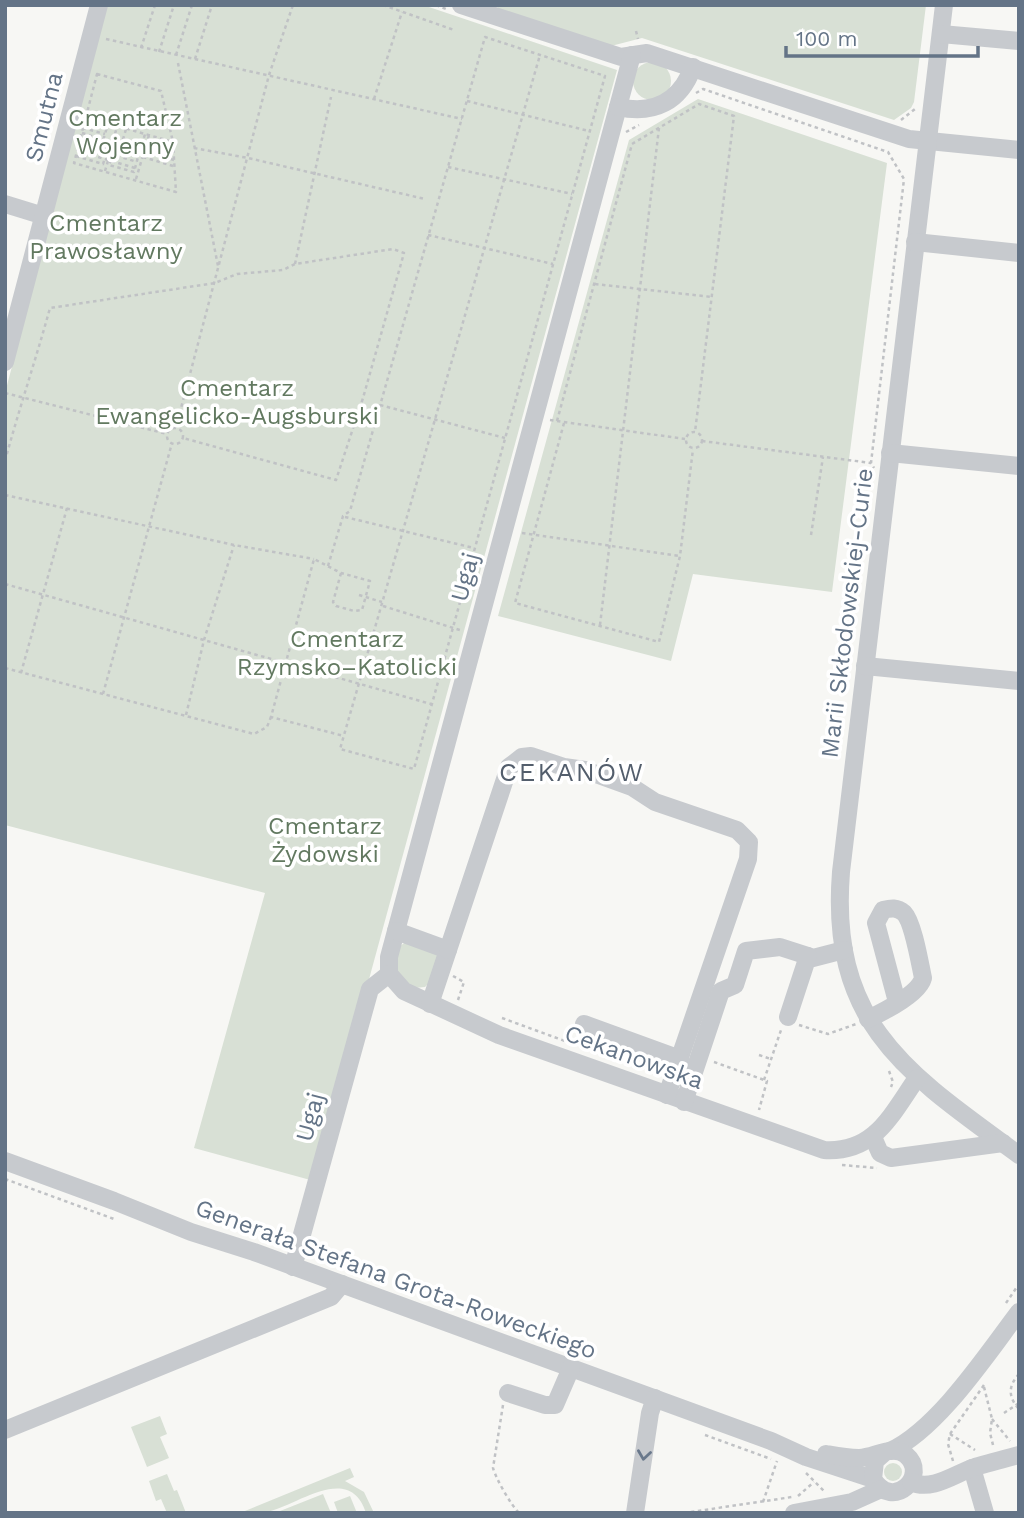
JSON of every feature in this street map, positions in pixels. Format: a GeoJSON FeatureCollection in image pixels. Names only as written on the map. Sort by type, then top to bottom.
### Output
{"type":"FeatureCollection","features":[{"type":"Feature","properties":{"kind":"street","name":"Smutna"},"geometry":{"type":"LineString","coordinates":[[5,362],[8,339],[44,216],[99,5]]}},
{"type":"Feature","properties":{"kind":"street","name":"Marii Skłodowskiej-Curie"},"geometry":{"type":"LineString","coordinates":[[944,5],[865,666],[839,902],[840,929],[855,990],[858,1022],[917,1078],[1019,1154]]}},
{"type":"Feature","properties":{"kind":"street"},"geometry":{"type":"LineString","coordinates":[[454,7],[621,57],[637,48],[893,134],[928,141],[1019,150]]}},
{"type":"Feature","properties":{"kind":"street"},"geometry":{"type":"LineString","coordinates":[[941,34],[1019,41]]}},
{"type":"Feature","properties":{"kind":"street","name":"Ugaj"},"geometry":{"type":"LineString","coordinates":[[293,1266],[370,989],[389,974],[389,957],[618,107],[637,48]]}},
{"type":"Feature","properties":{"kind":"street"},"geometry":{"type":"LineString","coordinates":[[618,107],[636,111],[657,107],[675,97],[682,89],[692,67]]}},
{"type":"Feature","properties":{"kind":"street"},"geometry":{"type":"LineString","coordinates":[[5,204],[44,216]]}},
{"type":"Feature","properties":{"kind":"street"},"geometry":{"type":"LineString","coordinates":[[915,242],[1019,253]]}},
{"type":"Feature","properties":{"kind":"street"},"geometry":{"type":"LineString","coordinates":[[890,453],[1019,466]]}},
{"type":"Feature","properties":{"kind":"street"},"geometry":{"type":"LineString","coordinates":[[865,666],[1019,681]]}},
{"type":"Feature","properties":{"kind":"street"},"geometry":{"type":"LineString","coordinates":[[430,1004],[509,767],[522,757],[537,757],[564,767],[585,770],[632,788],[655,802],[737,830],[749,842],[748,859],[680,1059],[675,1098]]}},
{"type":"Feature","properties":{"kind":"street"},"geometry":{"type":"LineString","coordinates":[[858,1022],[897,1002],[917,989],[923,978],[908,918],[897,909],[891,908],[883,910],[876,923],[897,1002]]}},
{"type":"Feature","properties":{"kind":"street"},"geometry":{"type":"LineString","coordinates":[[396,931],[447,950]]}},
{"type":"Feature","properties":{"kind":"street"},"geometry":{"type":"LineString","coordinates":[[675,1098],[699,1057],[722,991],[735,985],[746,951],[780,947],[813,958],[844,950]]}},
{"type":"Feature","properties":{"kind":"street"},"geometry":{"type":"LineString","coordinates":[[789,1020],[808,956]]}},
{"type":"Feature","properties":{"kind":"street","name":"Cekanowska"},"geometry":{"type":"LineString","coordinates":[[389,974],[404,991],[499,1035],[824,1150],[842,1151],[873,1137],[917,1078]]}},
{"type":"Feature","properties":{"kind":"street"},"geometry":{"type":"LineString","coordinates":[[584,1024],[680,1059]]}},
{"type":"Feature","properties":{"kind":"street"},"geometry":{"type":"LineString","coordinates":[[873,1137],[880,1153],[891,1158],[1003,1143]]}},
{"type":"Feature","properties":{"kind":"street","name":"Generała Stefana Grota-Roweckiego"},"geometry":{"type":"LineString","coordinates":[[5,1161],[114,1200],[202,1236],[293,1266],[772,1441],[806,1458],[877,1484]]}},
{"type":"Feature","properties":{"kind":"street"},"geometry":{"type":"LineString","coordinates":[[5,1430],[331,1297],[342,1284]]}},
{"type":"Feature","properties":{"kind":"street"},"geometry":{"type":"LineString","coordinates":[[911,1462],[983,1378],[1012,1308]]}},
{"type":"Feature","properties":{"kind":"street"},"geometry":{"type":"LineString","coordinates":[[508,1393],[545,1405],[555,1405],[571,1368]]}},
{"type":"Feature","properties":{"kind":"street"},"geometry":{"type":"LineString","coordinates":[[911,1462],[914,1470],[911,1482],[901,1491],[887,1492],[877,1484],[875,1461],[915,1437],[983,1378]]}},
{"type":"Feature","properties":{"kind":"street"},"geometry":{"type":"LineString","coordinates":[[635,1513],[654,1398]]}},
{"type":"Feature","properties":{"kind":"street","name":"Generała Stefana Grota-Roweckiego"},"geometry":{"type":"LineString","coordinates":[[772,1441],[842,1457],[869,1458],[887,1452]]}},
{"type":"Feature","properties":{"kind":"street"},"geometry":{"type":"LineString","coordinates":[[911,1482],[929,1485],[1014,1448]]}},
{"type":"Feature","properties":{"kind":"street"},"geometry":{"type":"LineString","coordinates":[[887,1452],[902,1452],[925,1472],[972,1468]]}},
{"type":"Feature","properties":{"kind":"street"},"geometry":{"type":"LineString","coordinates":[[972,1468],[985,1513]]}},
{"type":"Feature","properties":{"kind":"street"},"geometry":{"type":"LineString","coordinates":[[794,1513],[852,1502],[877,1484]]}},
{"type":"Feature","properties":{"kind":"path"},"geometry":{"type":"LineString","coordinates":[[141,48],[155,5]]}},
{"type":"Feature","properties":{"kind":"path"},"geometry":{"type":"LineString","coordinates":[[159,52],[174,5]]}},
{"type":"Feature","properties":{"kind":"path"},"geometry":{"type":"LineString","coordinates":[[176,55],[192,5]]}},
{"type":"Feature","properties":{"kind":"path"},"geometry":{"type":"LineString","coordinates":[[194,59],[212,5]]}},
{"type":"Feature","properties":{"kind":"path"},"geometry":{"type":"LineString","coordinates":[[176,427],[269,75],[293,5]]}},
{"type":"Feature","properties":{"kind":"path"},"geometry":{"type":"LineString","coordinates":[[383,5],[454,30]]}},
{"type":"Feature","properties":{"kind":"path"},"geometry":{"type":"LineString","coordinates":[[436,5],[454,7]]}},
{"type":"Feature","properties":{"kind":"path"},"geometry":{"type":"LineString","coordinates":[[374,99],[402,12]]}},
{"type":"Feature","properties":{"kind":"path"},"geometry":{"type":"LineString","coordinates":[[636,31],[637,48]]}},
{"type":"Feature","properties":{"kind":"path"},"geometry":{"type":"LineString","coordinates":[[328,566],[344,516],[350,511],[485,37],[605,76],[414,769],[340,749],[540,55]]}},
{"type":"Feature","properties":{"kind":"path"},"geometry":{"type":"LineString","coordinates":[[99,38],[462,119]]}},
{"type":"Feature","properties":{"kind":"path"},"geometry":{"type":"LineString","coordinates":[[178,63],[219,269]]}},
{"type":"Feature","properties":{"kind":"path"},"geometry":{"type":"LineString","coordinates":[[97,74],[161,91],[173,142],[176,192],[74,163],[86,117],[97,74]]}},
{"type":"Feature","properties":{"kind":"path"},"geometry":{"type":"LineString","coordinates":[[693,95],[703,89],[888,152],[904,179],[871,463],[874,468],[873,476]]}},
{"type":"Feature","properties":{"kind":"path"},"geometry":{"type":"LineString","coordinates":[[295,264],[331,97]]}},
{"type":"Feature","properties":{"kind":"path"},"geometry":{"type":"LineString","coordinates":[[467,101],[589,131]]}},
{"type":"Feature","properties":{"kind":"path"},"geometry":{"type":"LineString","coordinates":[[557,421],[632,144],[699,104],[734,116],[695,432]]}},
{"type":"Feature","properties":{"kind":"path"},"geometry":{"type":"LineString","coordinates":[[895,125],[916,108]]}},
{"type":"Feature","properties":{"kind":"path"},"geometry":{"type":"LineString","coordinates":[[79,115],[173,142]]}},
{"type":"Feature","properties":{"kind":"path"},"geometry":{"type":"LineString","coordinates":[[612,130],[624,133],[644,122]]}},
{"type":"Feature","properties":{"kind":"path"},"geometry":{"type":"LineString","coordinates":[[80,139],[102,145],[108,124]]}},
{"type":"Feature","properties":{"kind":"path"},"geometry":{"type":"LineString","coordinates":[[104,171],[110,154],[113,155],[115,148],[111,147],[117,126]]}},
{"type":"Feature","properties":{"kind":"path"},"geometry":{"type":"LineString","coordinates":[[83,128],[105,134]]}},
{"type":"Feature","properties":{"kind":"path"},"geometry":{"type":"LineString","coordinates":[[600,625],[659,128]]}},
{"type":"Feature","properties":{"kind":"path"},"geometry":{"type":"LineString","coordinates":[[126,129],[122,145],[174,160]]}},
{"type":"Feature","properties":{"kind":"path"},"geometry":{"type":"LineString","coordinates":[[82,133],[104,139]]}},
{"type":"Feature","properties":{"kind":"path"},"geometry":{"type":"LineString","coordinates":[[134,180],[143,157],[147,135]]}},
{"type":"Feature","properties":{"kind":"path"},"geometry":{"type":"LineString","coordinates":[[79,145],[104,152],[105,147],[80,139]]}},
{"type":"Feature","properties":{"kind":"path"},"geometry":{"type":"LineString","coordinates":[[123,139],[174,154]]}},
{"type":"Feature","properties":{"kind":"path"},"geometry":{"type":"LineString","coordinates":[[194,148],[425,199]]}},
{"type":"Feature","properties":{"kind":"path"},"geometry":{"type":"LineString","coordinates":[[77,150],[135,167]]}},
{"type":"Feature","properties":{"kind":"path"},"geometry":{"type":"LineString","coordinates":[[134,180],[138,157],[116,150],[115,155],[137,162]]}},
{"type":"Feature","properties":{"kind":"path"},"geometry":{"type":"LineString","coordinates":[[76,156],[103,164],[108,160]]}},
{"type":"Feature","properties":{"kind":"path"},"geometry":{"type":"LineString","coordinates":[[143,157],[175,166]]}},
{"type":"Feature","properties":{"kind":"path"},"geometry":{"type":"LineString","coordinates":[[108,160],[109,165],[134,172]]}},
{"type":"Feature","properties":{"kind":"path"},"geometry":{"type":"LineString","coordinates":[[448,167],[572,194]]}},
{"type":"Feature","properties":{"kind":"path"},"geometry":{"type":"LineString","coordinates":[[428,235],[553,264]]}},
{"type":"Feature","properties":{"kind":"path"},"geometry":{"type":"LineString","coordinates":[[5,461],[50,308],[215,283],[237,274],[283,270],[295,264],[393,249],[404,253],[363,398],[336,480],[183,438]]}},
{"type":"Feature","properties":{"kind":"path"},"geometry":{"type":"LineString","coordinates":[[595,284],[712,297]]}},
{"type":"Feature","properties":{"kind":"path"},"geometry":{"type":"LineString","coordinates":[[5,393],[167,434]]}},
{"type":"Feature","properties":{"kind":"path"},"geometry":{"type":"LineString","coordinates":[[380,405],[505,438]]}},
{"type":"Feature","properties":{"kind":"path"},"geometry":{"type":"LineString","coordinates":[[534,416],[564,423],[685,439]]}},
{"type":"Feature","properties":{"kind":"path"},"geometry":{"type":"LineString","coordinates":[[564,423],[515,603],[659,642],[680,556],[693,449]]}},
{"type":"Feature","properties":{"kind":"path"},"geometry":{"type":"LineString","coordinates":[[176,427],[183,432],[180,443],[168,440],[167,434],[171,428],[176,427]]}},
{"type":"Feature","properties":{"kind":"path"},"geometry":{"type":"LineString","coordinates":[[685,439],[688,434],[695,432],[700,435],[702,441],[699,447],[693,449]]}},
{"type":"Feature","properties":{"kind":"path"},"geometry":{"type":"LineString","coordinates":[[685,439],[693,449]]}},
{"type":"Feature","properties":{"kind":"path"},"geometry":{"type":"LineString","coordinates":[[702,441],[871,463]]}},
{"type":"Feature","properties":{"kind":"path"},"geometry":{"type":"LineString","coordinates":[[103,694],[172,443]]}},
{"type":"Feature","properties":{"kind":"path"},"geometry":{"type":"LineString","coordinates":[[811,535],[822,457]]}},
{"type":"Feature","properties":{"kind":"path"},"geometry":{"type":"LineString","coordinates":[[5,495],[234,545],[314,559],[341,573],[370,581],[362,610],[354,611],[336,606],[333,602],[341,573]]}},
{"type":"Feature","properties":{"kind":"path"},"geometry":{"type":"LineString","coordinates":[[21,673],[67,508]]}},
{"type":"Feature","properties":{"kind":"path"},"geometry":{"type":"LineString","coordinates":[[344,516],[474,548]]}},
{"type":"Feature","properties":{"kind":"path"},"geometry":{"type":"LineString","coordinates":[[522,533],[680,556]]}},
{"type":"Feature","properties":{"kind":"path"},"geometry":{"type":"LineString","coordinates":[[186,715],[204,640],[234,545]]}},
{"type":"Feature","properties":{"kind":"path"},"geometry":{"type":"LineString","coordinates":[[5,668],[254,734],[267,727],[271,717],[314,559]]}},
{"type":"Feature","properties":{"kind":"path"},"geometry":{"type":"LineString","coordinates":[[5,584],[431,704]]}},
{"type":"Feature","properties":{"kind":"path"},"geometry":{"type":"LineString","coordinates":[[359,595],[467,632]]}},
{"type":"Feature","properties":{"kind":"path"},"geometry":{"type":"LineString","coordinates":[[271,717],[344,736]]}},
{"type":"Feature","properties":{"kind":"path"},"geometry":{"type":"LineString","coordinates":[[447,973],[464,982],[458,1001]]}},
{"type":"Feature","properties":{"kind":"path"},"geometry":{"type":"LineString","coordinates":[[492,1015],[570,1042]]}},
{"type":"Feature","properties":{"kind":"path"},"geometry":{"type":"LineString","coordinates":[[764,1080],[789,1020],[828,1034],[858,1022]]}},
{"type":"Feature","properties":{"kind":"path"},"geometry":{"type":"LineString","coordinates":[[760,1055],[771,1059]]}},
{"type":"Feature","properties":{"kind":"path"},"geometry":{"type":"LineString","coordinates":[[699,1057],[768,1081],[759,1110]]}},
{"type":"Feature","properties":{"kind":"path"},"geometry":{"type":"LineString","coordinates":[[884,1065],[891,1073],[890,1091]]}},
{"type":"Feature","properties":{"kind":"path"},"geometry":{"type":"LineString","coordinates":[[838,1164],[870,1169],[883,1167]]}},
{"type":"Feature","properties":{"kind":"path"},"geometry":{"type":"LineString","coordinates":[[1012,1308],[1019,1284]]}},
{"type":"Feature","properties":{"kind":"path"},"geometry":{"type":"LineString","coordinates":[[1019,1374],[1010,1391],[1019,1409]]}},
{"type":"Feature","properties":{"kind":"path"},"geometry":{"type":"LineString","coordinates":[[983,1378],[992,1419],[990,1433],[993,1445]]}},
{"type":"Feature","properties":{"kind":"path"},"geometry":{"type":"LineString","coordinates":[[953,1460],[948,1444],[950,1434],[983,1378]]}},
{"type":"Feature","properties":{"kind":"path"},"geometry":{"type":"LineString","coordinates":[[508,1393],[504,1399],[493,1468],[496,1478],[520,1513]]}},
{"type":"Feature","properties":{"kind":"path"},"geometry":{"type":"LineString","coordinates":[[1004,1413],[1017,1404]]}},
{"type":"Feature","properties":{"kind":"path"},"geometry":{"type":"LineString","coordinates":[[992,1419],[1014,1448]]}},
{"type":"Feature","properties":{"kind":"path"},"geometry":{"type":"LineString","coordinates":[[704,1434],[785,1464]]}},
{"type":"Feature","properties":{"kind":"path"},"geometry":{"type":"LineString","coordinates":[[950,1434],[975,1450]]}},
{"type":"Feature","properties":{"kind":"path"},"geometry":{"type":"LineString","coordinates":[[763,1502],[777,1461]]}},
{"type":"Feature","properties":{"kind":"path"},"geometry":{"type":"LineString","coordinates":[[803,1470],[829,1495]]}},
{"type":"Feature","properties":{"kind":"path"},"geometry":{"type":"LineString","coordinates":[[684,1513],[799,1496],[815,1482]]}},
{"type":"Feature","properties":{"kind":"green space"},"geometry":{"type":"Polygon","coordinates":[[[107,5],[423,5],[617,70],[314,1181],[194,1148],[265,893],[5,825],[5,393],[107,5]]]}},
{"type":"Feature","properties":{"kind":"green space"},"geometry":{"type":"Polygon","coordinates":[[[494,5],[926,5],[914,102],[911,108],[894,120],[642,38],[611,46],[507,14],[494,5]]]}},
{"type":"Feature","properties":{"kind":"green space"},"geometry":{"type":"Polygon","coordinates":[[[652,62],[665,68],[671,81],[665,94],[652,100],[639,94],[633,81],[639,68],[652,62]]]}},
{"type":"Feature","properties":{"kind":"green space","name":"Cmentarz Rzymsko–Katolicki"},"geometry":{"type":"Polygon","coordinates":[[[698,99],[887,163],[832,592],[693,574],[671,661],[498,616],[629,140],[698,99]]]}},
{"type":"Feature","properties":{"kind":"green space"},"geometry":{"type":"Polygon","coordinates":[[[407,942],[438,955],[429,983],[425,987],[414,988],[397,975],[397,951],[407,942]]]}},
{"type":"Feature","properties":{"kind":"green space"},"geometry":{"type":"Polygon","coordinates":[[[160,1416],[167,1434],[160,1437],[169,1458],[147,1467],[131,1427],[160,1416]]]}},
{"type":"Feature","properties":{"kind":"green space"},"geometry":{"type":"Polygon","coordinates":[[[893,1463],[899,1466],[902,1472],[899,1478],[893,1481],[887,1478],[884,1472],[887,1466],[893,1463]]]}},
{"type":"Feature","properties":{"kind":"green space"},"geometry":{"type":"Polygon","coordinates":[[[350,1468],[354,1477],[345,1481],[364,1492],[374,1513],[366,1513],[358,1498],[348,1490],[336,1488],[267,1512],[240,1513],[350,1468]]]}},
{"type":"Feature","properties":{"kind":"green space"},"geometry":{"type":"Polygon","coordinates":[[[167,1474],[186,1513],[167,1513],[161,1499],[156,1501],[149,1481],[167,1474]]]}},
{"type":"Feature","properties":{"kind":"green space"},"geometry":{"type":"Polygon","coordinates":[[[323,1494],[331,1513],[275,1513],[323,1494]]]}},
{"type":"Feature","properties":{"kind":"green space"},"geometry":{"type":"Polygon","coordinates":[[[350,1496],[357,1513],[338,1513],[334,1502],[350,1496]]]}},
{"type":"Feature","properties":{"kind":"district","name":"CEKANÓW"},"geometry":{"type":"Point","coordinates":[572,772]}},
{"type":"Feature","properties":{"kind":"park label","name":"Cmentarz Wojenny"},"geometry":{"type":"Point","coordinates":[125,132]}},
{"type":"Feature","properties":{"kind":"park label","name":"Cmentarz Prawosławny"},"geometry":{"type":"Point","coordinates":[106,237]}},
{"type":"Feature","properties":{"kind":"park label","name":"Cmentarz Ewangelicko-Augsburski"},"geometry":{"type":"Point","coordinates":[237,402]}},
{"type":"Feature","properties":{"kind":"park label","name":"Cmentarz Żydowski"},"geometry":{"type":"Point","coordinates":[325,840]}}]}
